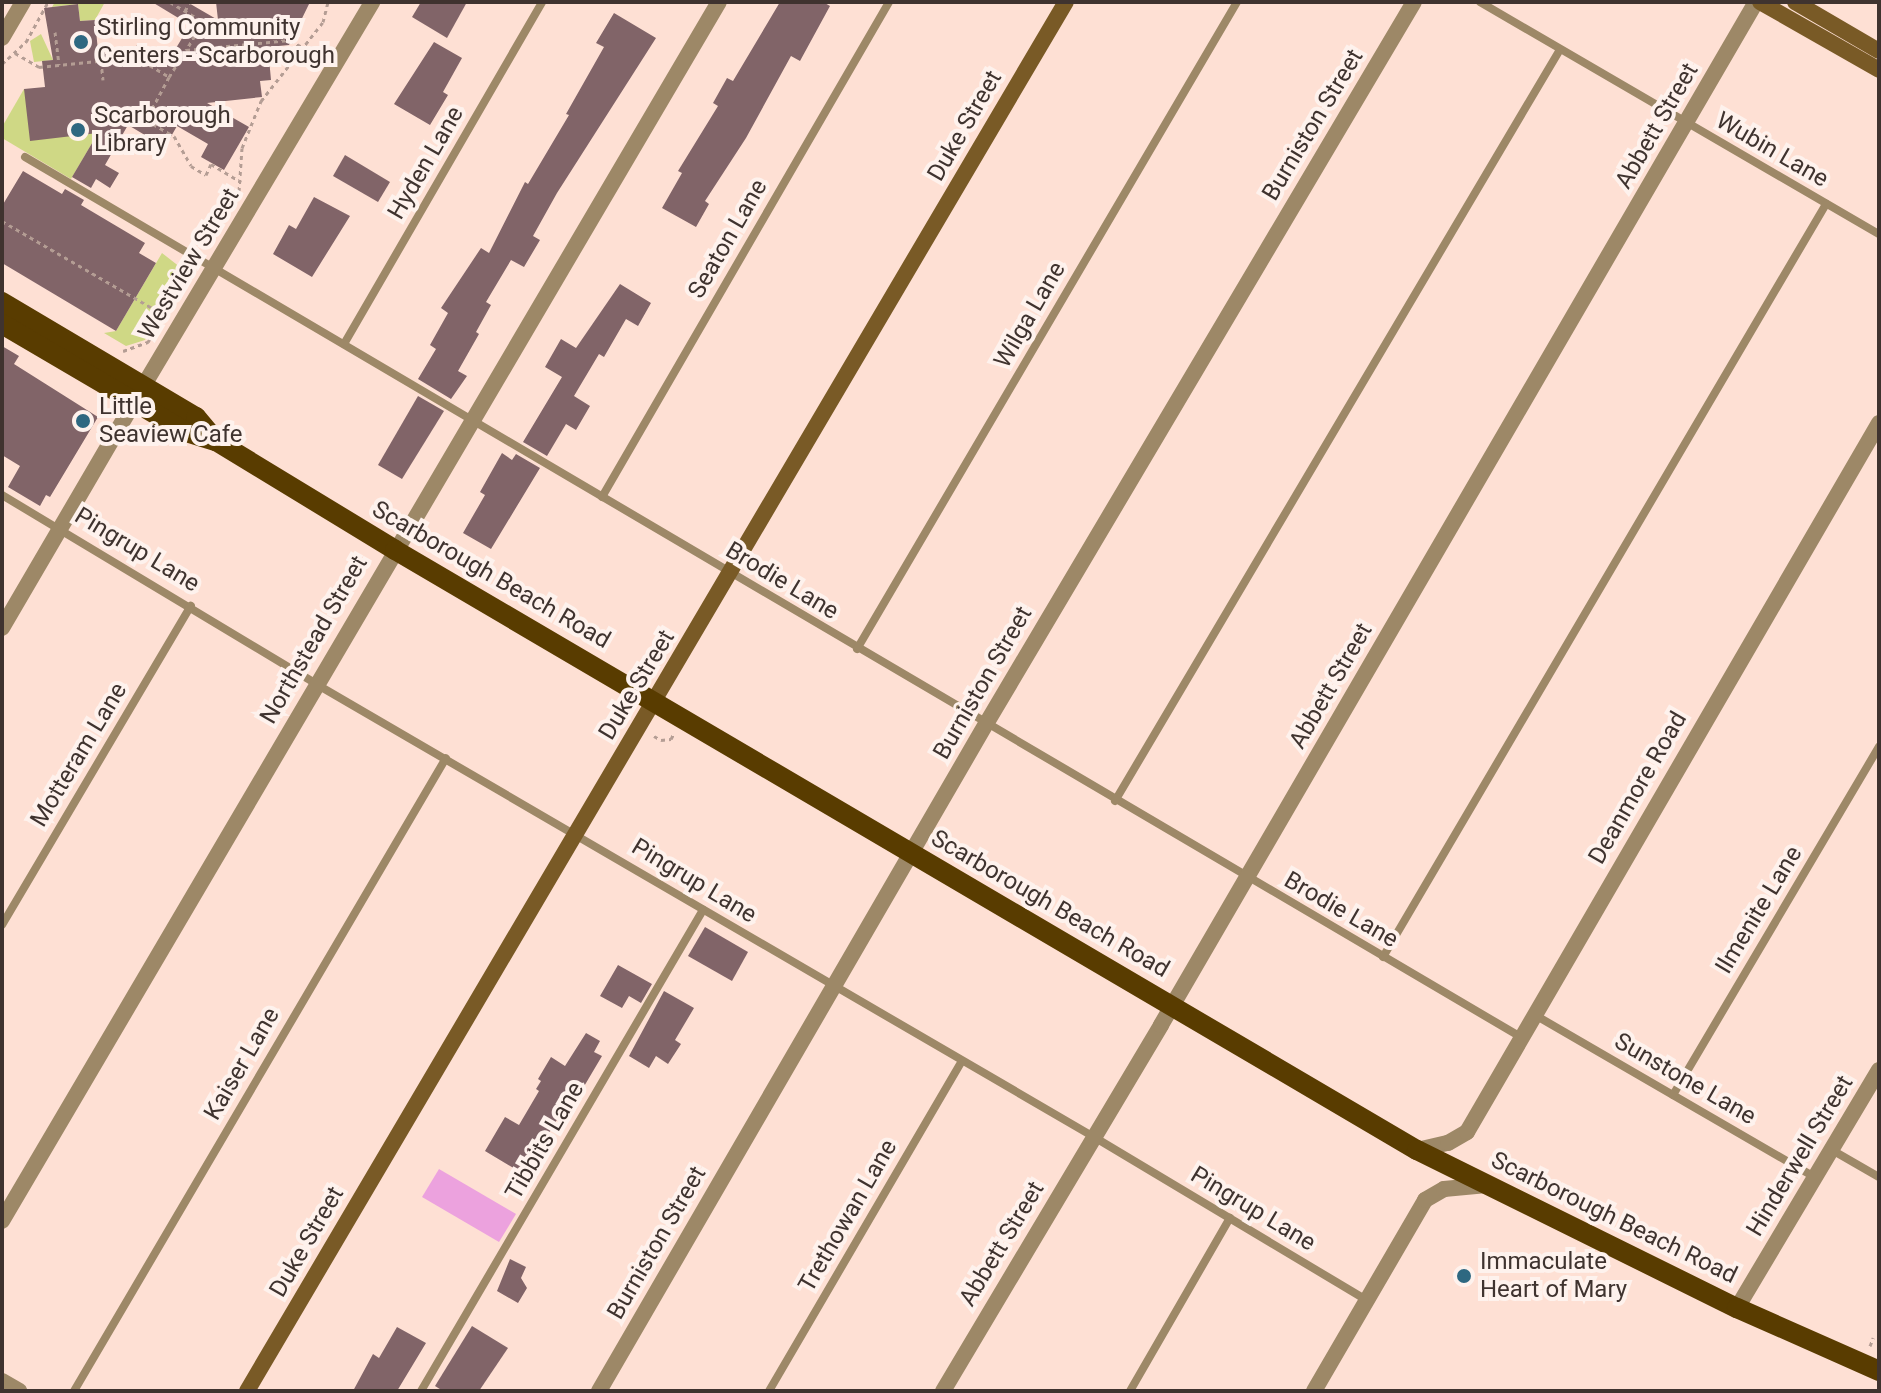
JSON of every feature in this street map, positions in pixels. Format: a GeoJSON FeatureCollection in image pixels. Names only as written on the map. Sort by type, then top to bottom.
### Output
{"type":"FeatureCollection","features":[{"type":"Feature","properties":{"kind":"main road","name":"Duke Street"},"geometry":{"type":"LineString","coordinates":[[247,1391],[1066,2]]}},
{"type":"Feature","properties":{"kind":"main road"},"geometry":{"type":"LineString","coordinates":[[1758,2],[1879,70]]}},
{"type":"Feature","properties":{"kind":"main road"},"geometry":{"type":"LineString","coordinates":[[1795,2],[1879,51]]}},
{"type":"Feature","properties":{"kind":"main road","name":"Scarborough Beach Road"},"geometry":{"type":"LineString","coordinates":[[2,302],[139,394]]}},
{"type":"Feature","properties":{"kind":"main road","name":"Scarborough Beach Road"},"geometry":{"type":"LineString","coordinates":[[2,324],[139,394],[196,417],[216,441],[395,550],[1417,1150],[1737,1308],[1879,1371]]}},
{"type":"Feature","properties":{"kind":"street"},"geometry":{"type":"LineString","coordinates":[[2,38],[23,2]]}},
{"type":"Feature","properties":{"kind":"street","name":"Westview Street"},"geometry":{"type":"LineString","coordinates":[[2,628],[372,2]]}},
{"type":"Feature","properties":{"kind":"street","name":"Northstead Street"},"geometry":{"type":"LineString","coordinates":[[2,1221],[719,2]]}},
{"type":"Feature","properties":{"kind":"street","name":"Burniston Street"},"geometry":{"type":"LineString","coordinates":[[599,1391],[986,724],[1414,2]]}},
{"type":"Feature","properties":{"kind":"street","name":"Abbett Street"},"geometry":{"type":"LineString","coordinates":[[943,1391],[1172,1006],[1758,2]]}},
{"type":"Feature","properties":{"kind":"street","name":"Deanmore Road"},"geometry":{"type":"LineString","coordinates":[[1417,1150],[1448,1143],[1467,1132],[1879,423]]}},
{"type":"Feature","properties":{"kind":"street","name":"Hinderwell Street"},"geometry":{"type":"LineString","coordinates":[[1737,1308],[1879,1070]]}},
{"type":"Feature","properties":{"kind":"street"},"geometry":{"type":"LineString","coordinates":[[1314,1391],[1425,1200],[1444,1189],[1489,1185]]}},
{"type":"Feature","properties":{"kind":"street"},"geometry":{"type":"LineString","coordinates":[[2,1381],[19,1391]]}},
{"type":"Feature","properties":{"kind":"lane","name":"Hyden Lane"},"geometry":{"type":"LineString","coordinates":[[344,344],[542,2]]}},
{"type":"Feature","properties":{"kind":"lane","name":"Seaton Lane"},"geometry":{"type":"LineString","coordinates":[[602,497],[889,2]]}},
{"type":"Feature","properties":{"kind":"lane","name":"Wilga Lane"},"geometry":{"type":"LineString","coordinates":[[857,649],[1237,2]]}},
{"type":"Feature","properties":{"kind":"lane","name":"Wubin Lane"},"geometry":{"type":"LineString","coordinates":[[1480,2],[1559,51],[1879,234]]}},
{"type":"Feature","properties":{"kind":"lane"},"geometry":{"type":"LineString","coordinates":[[1115,801],[1559,51]]}},
{"type":"Feature","properties":{"kind":"lane","name":"Brodie Lane"},"geometry":{"type":"LineString","coordinates":[[25,157],[1115,801],[1521,1037]]}},
{"type":"Feature","properties":{"kind":"lane"},"geometry":{"type":"LineString","coordinates":[[1383,957],[1826,204]]}},
{"type":"Feature","properties":{"kind":"lane","name":"Pingrup Lane"},"geometry":{"type":"LineString","coordinates":[[2,495],[316,684],[575,833],[833,988],[1094,1137],[1366,1300]]}},
{"type":"Feature","properties":{"kind":"lane","name":"Motteram Lane"},"geometry":{"type":"LineString","coordinates":[[2,925],[191,606]]}},
{"type":"Feature","properties":{"kind":"lane","name":"Ilmenite Lane"},"geometry":{"type":"LineString","coordinates":[[1673,1095],[1879,746]]}},
{"type":"Feature","properties":{"kind":"lane","name":"Kaiser Lane"},"geometry":{"type":"LineString","coordinates":[[74,1391],[446,758]]}},
{"type":"Feature","properties":{"kind":"lane","name":"Tibbits Lane"},"geometry":{"type":"LineString","coordinates":[[421,1391],[703,910]]}},
{"type":"Feature","properties":{"kind":"lane","name":"Sunstone Lane"},"geometry":{"type":"LineString","coordinates":[[1534,1014],[1815,1177]]}},
{"type":"Feature","properties":{"kind":"lane","name":"Trethowan Lane"},"geometry":{"type":"LineString","coordinates":[[769,1391],[962,1061]]}},
{"type":"Feature","properties":{"kind":"lane"},"geometry":{"type":"LineString","coordinates":[[1831,1150],[1879,1177]]}},
{"type":"Feature","properties":{"kind":"lane"},"geometry":{"type":"LineString","coordinates":[[1130,1391],[1230,1218]]}},
{"type":"Feature","properties":{"kind":"path"},"geometry":{"type":"LineString","coordinates":[[2,64],[39,23],[43,6],[48,2]]}},
{"type":"Feature","properties":{"kind":"path"},"geometry":{"type":"LineString","coordinates":[[170,2],[203,22],[146,120],[174,136],[191,166],[206,175],[211,164],[241,182]]}},
{"type":"Feature","properties":{"kind":"path"},"geometry":{"type":"LineString","coordinates":[[185,11],[190,2]]}},
{"type":"Feature","properties":{"kind":"path"},"geometry":{"type":"LineString","coordinates":[[237,197],[241,182],[242,148],[261,101],[323,22],[328,2]]}},
{"type":"Feature","properties":{"kind":"path"},"geometry":{"type":"LineString","coordinates":[[55,32],[59,65]]}},
{"type":"Feature","properties":{"kind":"path"},"geometry":{"type":"LineString","coordinates":[[186,50],[240,48],[255,41],[290,40],[302,47]]}},
{"type":"Feature","properties":{"kind":"path"},"geometry":{"type":"LineString","coordinates":[[15,53],[39,67],[136,57],[169,77]]}},
{"type":"Feature","properties":{"kind":"path"},"geometry":{"type":"LineString","coordinates":[[101,61],[103,80]]}},
{"type":"Feature","properties":{"kind":"path"},"geometry":{"type":"LineString","coordinates":[[2,221],[164,315]]}},
{"type":"Feature","properties":{"kind":"path"},"geometry":{"type":"LineString","coordinates":[[118,359],[124,349],[148,342],[197,258]]}},
{"type":"Feature","properties":{"kind":"green space"},"geometry":{"type":"Polygon","coordinates":[[[55,2],[105,2],[95,20],[80,21],[78,4],[52,7],[55,2]]]}},
{"type":"Feature","properties":{"kind":"green space"},"geometry":{"type":"Polygon","coordinates":[[[41,34],[53,60],[34,62],[30,41],[41,34]]]}},
{"type":"Feature","properties":{"kind":"green space"},"geometry":{"type":"Polygon","coordinates":[[[24,89],[98,133],[71,179],[2,138],[2,127],[24,89]]]}},
{"type":"Feature","properties":{"kind":"green space"},"geometry":{"type":"Polygon","coordinates":[[[162,253],[185,271],[145,340],[126,346],[104,333],[116,331],[162,253]]]}},
{"type":"Feature","properties":{"kind":"shaded area"},"geometry":{"type":"Polygon","coordinates":[[[439,1169],[516,1214],[499,1242],[422,1197],[439,1169]]]}},
{"type":"Feature","properties":{"kind":"building"},"geometry":{"type":"Polygon","coordinates":[[[152,2],[187,2],[218,20],[216,2],[310,2],[289,45],[268,47],[271,80],[260,81],[262,97],[207,103],[249,127],[224,170],[201,157],[208,144],[177,126],[165,147],[128,125],[105,165],[119,173],[110,188],[96,179],[91,188],[72,177],[98,133],[30,141],[24,89],[45,87],[42,61],[53,60],[44,8],[78,4],[80,21],[95,20],[98,51],[105,50],[105,54],[134,51],[137,45],[167,63],[190,25],[152,2]]]}},
{"type":"Feature","properties":{"kind":"building"},"geometry":{"type":"Polygon","coordinates":[[[421,2],[467,2],[447,38],[412,17],[421,2]]]}},
{"type":"Feature","properties":{"kind":"building"},"geometry":{"type":"Polygon","coordinates":[[[780,2],[823,2],[830,6],[800,61],[791,56],[746,138],[705,201],[709,204],[696,227],[662,208],[682,173],[678,171],[718,106],[713,103],[727,78],[733,81],[780,2]]]}},
{"type":"Feature","properties":{"kind":"building"},"geometry":{"type":"Polygon","coordinates":[[[614,13],[656,38],[557,193],[533,236],[540,240],[524,267],[511,260],[486,302],[491,305],[458,371],[467,376],[451,399],[418,379],[436,349],[430,345],[448,313],[441,308],[481,248],[489,253],[525,182],[528,184],[569,115],[566,114],[604,47],[596,43],[614,13]]]}},
{"type":"Feature","properties":{"kind":"building"},"geometry":{"type":"Polygon","coordinates":[[[434,42],[462,58],[443,92],[448,95],[430,125],[394,104],[434,42]]]}},
{"type":"Feature","properties":{"kind":"building"},"geometry":{"type":"Polygon","coordinates":[[[345,155],[390,182],[378,202],[333,176],[345,155]]]}},
{"type":"Feature","properties":{"kind":"building"},"geometry":{"type":"Polygon","coordinates":[[[23,171],[62,194],[65,189],[84,200],[81,205],[145,243],[139,253],[156,263],[116,331],[2,263],[2,206],[23,171]]]}},
{"type":"Feature","properties":{"kind":"building"},"geometry":{"type":"Polygon","coordinates":[[[314,197],[350,216],[312,277],[273,254],[289,225],[296,229],[314,197]]]}},
{"type":"Feature","properties":{"kind":"building"},"geometry":{"type":"Polygon","coordinates":[[[620,284],[651,303],[638,326],[626,319],[604,357],[599,354],[574,396],[590,406],[576,430],[566,424],[547,456],[523,442],[562,377],[545,367],[561,339],[576,348],[620,284]]]}},
{"type":"Feature","properties":{"kind":"building"},"geometry":{"type":"Polygon","coordinates":[[[2,346],[19,356],[14,364],[98,417],[50,497],[46,495],[40,506],[8,487],[20,466],[2,455],[2,346]]]}},
{"type":"Feature","properties":{"kind":"building"},"geometry":{"type":"Polygon","coordinates":[[[418,396],[444,411],[402,479],[378,465],[418,396]]]}},
{"type":"Feature","properties":{"kind":"building"},"geometry":{"type":"Polygon","coordinates":[[[502,453],[512,460],[516,454],[540,468],[491,549],[463,533],[485,495],[480,492],[502,453]]]}},
{"type":"Feature","properties":{"kind":"building"},"geometry":{"type":"Polygon","coordinates":[[[705,927],[748,952],[732,981],[688,956],[705,927]]]}},
{"type":"Feature","properties":{"kind":"building"},"geometry":{"type":"Polygon","coordinates":[[[618,965],[652,984],[641,1003],[629,996],[622,1008],[600,996],[618,965]]]}},
{"type":"Feature","properties":{"kind":"building"},"geometry":{"type":"Polygon","coordinates":[[[664,991],[694,1008],[675,1040],[681,1044],[668,1064],[656,1056],[649,1068],[629,1056],[664,991]]]}},
{"type":"Feature","properties":{"kind":"building"},"geometry":{"type":"Polygon","coordinates":[[[586,1033],[600,1041],[594,1052],[602,1056],[573,1105],[565,1106],[545,1140],[552,1144],[532,1179],[485,1151],[505,1117],[519,1125],[539,1091],[536,1089],[541,1081],[538,1079],[551,1057],[565,1066],[586,1033]]]}},
{"type":"Feature","properties":{"kind":"building"},"geometry":{"type":"Polygon","coordinates":[[[510,1259],[526,1267],[521,1278],[527,1288],[518,1303],[497,1291],[510,1259]]]}},
{"type":"Feature","properties":{"kind":"building"},"geometry":{"type":"Polygon","coordinates":[[[472,1326],[508,1348],[479,1391],[443,1391],[435,1386],[472,1326]]]}},
{"type":"Feature","properties":{"kind":"building"},"geometry":{"type":"Polygon","coordinates":[[[397,1327],[426,1343],[397,1391],[353,1391],[373,1354],[379,1358],[397,1327]]]}},
{"type":"Feature","properties":{"kind":"place","name":"Stirling Community Centers - Scarborough"},"geometry":{"type":"Point","coordinates":[81,42]}},
{"type":"Feature","properties":{"kind":"place","name":"Scarborough Library"},"geometry":{"type":"Point","coordinates":[78,130]}},
{"type":"Feature","properties":{"kind":"place","name":"Little Seaview Cafe"},"geometry":{"type":"Point","coordinates":[83,421]}},
{"type":"Feature","properties":{"kind":"place","name":"Immaculate Heart of Mary"},"geometry":{"type":"Point","coordinates":[1464,1276]}}]}
